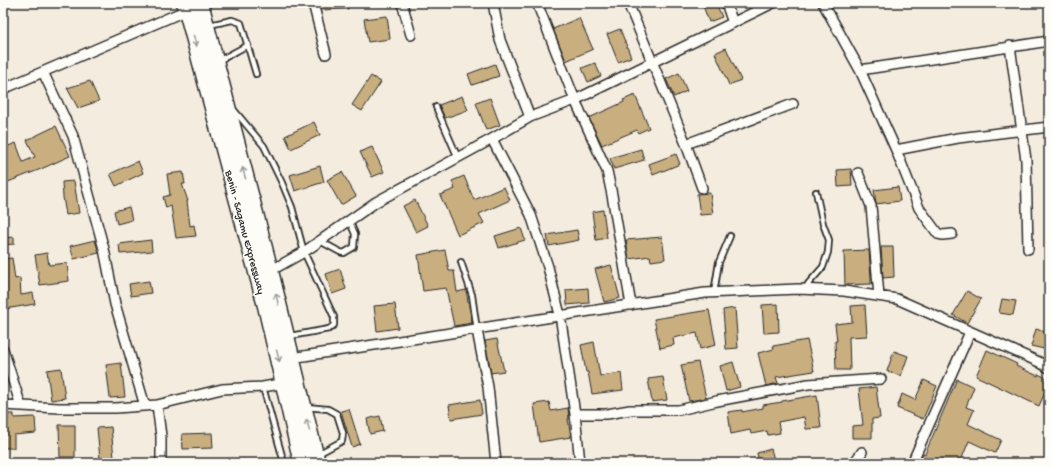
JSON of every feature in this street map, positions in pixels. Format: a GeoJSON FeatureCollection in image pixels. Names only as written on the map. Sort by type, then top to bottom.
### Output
{"type":"FeatureCollection","features":[{"type":"Feature","properties":{"kind":"highway"},"geometry":{"type":"LineString","coordinates":[[196,12],[215,63],[270,271],[303,406],[312,460]]}},
{"type":"Feature","properties":{"kind":"highway","name":"Benin - Sagamu Expressway"},"geometry":{"type":"LineString","coordinates":[[196,12],[285,383],[312,460]]}},
{"type":"Feature","properties":{"kind":"street"},"geometry":{"type":"LineString","coordinates":[[313,3],[326,54]]}},
{"type":"Feature","properties":{"kind":"street"},"geometry":{"type":"LineString","coordinates":[[402,3],[411,34]]}},
{"type":"Feature","properties":{"kind":"street"},"geometry":{"type":"LineString","coordinates":[[493,3],[500,40],[530,117]]}},
{"type":"Feature","properties":{"kind":"street"},"geometry":{"type":"LineString","coordinates":[[537,3],[575,100],[607,171],[631,305]]}},
{"type":"Feature","properties":{"kind":"street"},"geometry":{"type":"LineString","coordinates":[[628,3],[686,144],[702,188]]}},
{"type":"Feature","properties":{"kind":"street"},"geometry":{"type":"LineString","coordinates":[[726,3],[733,23]]}},
{"type":"Feature","properties":{"kind":"street"},"geometry":{"type":"LineString","coordinates":[[270,271],[304,252],[376,202],[530,117],[575,100],[773,3]]}},
{"type":"Feature","properties":{"kind":"street"},"geometry":{"type":"LineString","coordinates":[[823,3],[860,70],[896,150],[919,208],[938,234],[952,234]]}},
{"type":"Feature","properties":{"kind":"street"},"geometry":{"type":"LineString","coordinates":[[3,90],[43,72],[196,12]]}},
{"type":"Feature","properties":{"kind":"street"},"geometry":{"type":"LineString","coordinates":[[860,70],[1049,40]]}},
{"type":"Feature","properties":{"kind":"street"},"geometry":{"type":"LineString","coordinates":[[1010,46],[1027,172],[1028,248]]}},
{"type":"Feature","properties":{"kind":"street"},"geometry":{"type":"LineString","coordinates":[[43,72],[73,136],[104,248],[115,304],[145,406]]}},
{"type":"Feature","properties":{"kind":"street"},"geometry":{"type":"LineString","coordinates":[[686,144],[793,104]]}},
{"type":"Feature","properties":{"kind":"street"},"geometry":{"type":"LineString","coordinates":[[896,150],[958,138],[1049,127]]}},
{"type":"Feature","properties":{"kind":"street"},"geometry":{"type":"LineString","coordinates":[[492,139],[531,215],[548,267],[560,315],[575,414],[580,463]]}},
{"type":"Feature","properties":{"kind":"street"},"geometry":{"type":"LineString","coordinates":[[858,173],[871,206],[878,296]]}},
{"type":"Feature","properties":{"kind":"street"},"geometry":{"type":"LineString","coordinates":[[291,358],[714,292],[805,290],[844,291],[897,299],[1039,362],[1049,368]]}},
{"type":"Feature","properties":{"kind":"street"},"geometry":{"type":"LineString","coordinates":[[477,330],[488,387],[496,463]]}},
{"type":"Feature","properties":{"kind":"street"},"geometry":{"type":"LineString","coordinates":[[912,463],[970,332]]}},
{"type":"Feature","properties":{"kind":"street"},"geometry":{"type":"LineString","coordinates":[[3,349],[21,406]]}},
{"type":"Feature","properties":{"kind":"street"},"geometry":{"type":"LineString","coordinates":[[575,414],[607,414],[630,410],[679,410],[717,401],[808,384],[881,379]]}},
{"type":"Feature","properties":{"kind":"street"},"geometry":{"type":"LineString","coordinates":[[3,405],[59,408],[116,408],[145,406],[157,405],[222,389],[263,387],[285,383]]}},
{"type":"Feature","properties":{"kind":"street"},"geometry":{"type":"LineString","coordinates":[[157,405],[161,436],[161,463]]}},
{"type":"Feature","properties":{"kind":"street"},"geometry":{"type":"LineString","coordinates":[[854,463],[862,452]]}},
{"type":"Feature","properties":{"kind":"lane"},"geometry":{"type":"LineString","coordinates":[[196,12],[238,21],[241,23],[256,74]]}},
{"type":"Feature","properties":{"kind":"lane"},"geometry":{"type":"LineString","coordinates":[[215,63],[248,45]]}},
{"type":"Feature","properties":{"kind":"lane"},"geometry":{"type":"LineString","coordinates":[[225,100],[264,146],[292,207],[304,252],[334,316],[334,325],[329,329],[286,337]]}},
{"type":"Feature","properties":{"kind":"lane"},"geometry":{"type":"LineString","coordinates":[[436,107],[458,158]]}},
{"type":"Feature","properties":{"kind":"lane"},"geometry":{"type":"LineString","coordinates":[[805,290],[823,266],[828,252],[829,240],[823,224],[816,192]]}},
{"type":"Feature","properties":{"kind":"lane"},"geometry":{"type":"LineString","coordinates":[[320,241],[344,253],[354,247],[355,234],[349,220]]}},
{"type":"Feature","properties":{"kind":"lane"},"geometry":{"type":"LineString","coordinates":[[714,292],[719,262],[730,236]]}},
{"type":"Feature","properties":{"kind":"lane"},"geometry":{"type":"LineString","coordinates":[[461,262],[472,295],[477,330]]}},
{"type":"Feature","properties":{"kind":"lane"},"geometry":{"type":"LineString","coordinates":[[263,387],[284,463]]}},
{"type":"Feature","properties":{"kind":"lane"},"geometry":{"type":"LineString","coordinates":[[303,406],[333,411],[337,414],[343,433],[342,441],[312,460]]}},
{"type":"Feature","properties":{"kind":"building"},"geometry":{"type":"Polygon","coordinates":[[[319,3],[348,3],[348,9],[321,10],[319,3]]]}},
{"type":"Feature","properties":{"kind":"building"},"geometry":{"type":"Polygon","coordinates":[[[702,3],[716,3],[722,17],[709,22],[702,3]]]}},
{"type":"Feature","properties":{"kind":"building"},"geometry":{"type":"Polygon","coordinates":[[[387,16],[390,39],[368,42],[364,19],[387,16]]]}},
{"type":"Feature","properties":{"kind":"building"},"geometry":{"type":"Polygon","coordinates":[[[579,18],[593,49],[566,61],[553,29],[579,18]]]}},
{"type":"Feature","properties":{"kind":"building"},"geometry":{"type":"Polygon","coordinates":[[[620,29],[631,57],[618,62],[607,34],[620,29]]]}},
{"type":"Feature","properties":{"kind":"building"},"geometry":{"type":"Polygon","coordinates":[[[726,48],[741,80],[729,85],[715,53],[726,48]]]}},
{"type":"Feature","properties":{"kind":"building"},"geometry":{"type":"Polygon","coordinates":[[[595,63],[601,76],[588,82],[582,68],[595,63]]]}},
{"type":"Feature","properties":{"kind":"building"},"geometry":{"type":"Polygon","coordinates":[[[495,64],[499,76],[472,85],[468,74],[495,64]]]}},
{"type":"Feature","properties":{"kind":"building"},"geometry":{"type":"Polygon","coordinates":[[[679,73],[687,91],[674,97],[666,79],[679,73]]]}},
{"type":"Feature","properties":{"kind":"building"},"geometry":{"type":"Polygon","coordinates":[[[371,76],[381,82],[362,111],[352,105],[371,76]]]}},
{"type":"Feature","properties":{"kind":"building"},"geometry":{"type":"Polygon","coordinates":[[[90,81],[99,101],[78,108],[67,88],[90,81]]]}},
{"type":"Feature","properties":{"kind":"building"},"geometry":{"type":"Polygon","coordinates":[[[635,95],[649,128],[638,133],[637,130],[602,145],[589,118],[624,102],[623,100],[635,95]]]}},
{"type":"Feature","properties":{"kind":"building"},"geometry":{"type":"Polygon","coordinates":[[[462,96],[468,110],[445,118],[439,105],[462,96]]]}},
{"type":"Feature","properties":{"kind":"building"},"geometry":{"type":"Polygon","coordinates":[[[490,98],[500,125],[486,130],[476,103],[490,98]]]}},
{"type":"Feature","properties":{"kind":"building"},"geometry":{"type":"Polygon","coordinates":[[[314,122],[320,135],[291,149],[285,136],[314,122]]]}},
{"type":"Feature","properties":{"kind":"building"},"geometry":{"type":"Polygon","coordinates":[[[56,126],[70,156],[3,184],[3,148],[16,143],[23,162],[35,157],[27,140],[56,126]]]}},
{"type":"Feature","properties":{"kind":"building"},"geometry":{"type":"Polygon","coordinates":[[[372,147],[384,172],[372,177],[360,152],[372,147]]]}},
{"type":"Feature","properties":{"kind":"building"},"geometry":{"type":"Polygon","coordinates":[[[641,149],[644,160],[614,169],[610,158],[641,149]]]}},
{"type":"Feature","properties":{"kind":"building"},"geometry":{"type":"Polygon","coordinates":[[[676,154],[680,164],[653,175],[649,164],[676,154]]]}},
{"type":"Feature","properties":{"kind":"building"},"geometry":{"type":"Polygon","coordinates":[[[138,161],[143,173],[116,186],[110,174],[138,161]]]}},
{"type":"Feature","properties":{"kind":"building"},"geometry":{"type":"Polygon","coordinates":[[[320,166],[324,182],[295,191],[290,175],[320,166]]]}},
{"type":"Feature","properties":{"kind":"building"},"geometry":{"type":"Polygon","coordinates":[[[851,169],[852,186],[838,187],[837,170],[851,169]]]}},
{"type":"Feature","properties":{"kind":"building"},"geometry":{"type":"Polygon","coordinates":[[[183,172],[185,184],[182,184],[188,201],[190,226],[194,225],[196,236],[176,238],[171,206],[166,208],[163,197],[170,195],[167,174],[183,172]]]}},
{"type":"Feature","properties":{"kind":"building"},"geometry":{"type":"Polygon","coordinates":[[[342,172],[356,196],[341,205],[327,180],[342,172]]]}},
{"type":"Feature","properties":{"kind":"building"},"geometry":{"type":"Polygon","coordinates":[[[464,176],[474,200],[504,187],[510,200],[479,214],[484,223],[458,235],[440,195],[455,189],[452,181],[464,176]]]}},
{"type":"Feature","properties":{"kind":"building"},"geometry":{"type":"Polygon","coordinates":[[[74,181],[79,213],[66,215],[62,182],[74,181]]]}},
{"type":"Feature","properties":{"kind":"building"},"geometry":{"type":"Polygon","coordinates":[[[898,187],[900,201],[876,204],[874,190],[898,187]]]}},
{"type":"Feature","properties":{"kind":"building"},"geometry":{"type":"Polygon","coordinates":[[[710,193],[713,214],[700,215],[697,194],[710,193]]]}},
{"type":"Feature","properties":{"kind":"building"},"geometry":{"type":"Polygon","coordinates":[[[415,200],[428,226],[416,232],[403,206],[415,200]]]}},
{"type":"Feature","properties":{"kind":"building"},"geometry":{"type":"Polygon","coordinates":[[[129,207],[132,220],[117,224],[114,211],[129,207]]]}},
{"type":"Feature","properties":{"kind":"building"},"geometry":{"type":"Polygon","coordinates":[[[603,210],[607,238],[596,240],[592,212],[603,210]]]}},
{"type":"Feature","properties":{"kind":"building"},"geometry":{"type":"Polygon","coordinates":[[[521,228],[525,240],[499,248],[495,236],[521,228]]]}},
{"type":"Feature","properties":{"kind":"building"},"geometry":{"type":"Polygon","coordinates":[[[577,230],[579,240],[549,246],[547,235],[577,230]]]}},
{"type":"Feature","properties":{"kind":"building"},"geometry":{"type":"Polygon","coordinates":[[[14,237],[14,244],[3,245],[3,238],[14,237]]]}},
{"type":"Feature","properties":{"kind":"building"},"geometry":{"type":"Polygon","coordinates":[[[662,237],[665,259],[651,261],[650,256],[629,259],[626,240],[662,237]]]}},
{"type":"Feature","properties":{"kind":"building"},"geometry":{"type":"Polygon","coordinates":[[[95,240],[99,253],[74,259],[70,246],[95,240]]]}},
{"type":"Feature","properties":{"kind":"building"},"geometry":{"type":"Polygon","coordinates":[[[151,240],[152,251],[120,254],[119,244],[151,240]]]}},
{"type":"Feature","properties":{"kind":"building"},"geometry":{"type":"Polygon","coordinates":[[[881,247],[893,247],[894,277],[883,278],[881,247]]]}},
{"type":"Feature","properties":{"kind":"building"},"geometry":{"type":"Polygon","coordinates":[[[445,250],[449,271],[454,271],[457,292],[466,290],[472,323],[454,326],[446,288],[423,291],[418,255],[445,250]]]}},
{"type":"Feature","properties":{"kind":"building"},"geometry":{"type":"Polygon","coordinates":[[[869,250],[871,284],[845,285],[844,251],[869,250]]]}},
{"type":"Feature","properties":{"kind":"building"},"geometry":{"type":"Polygon","coordinates":[[[47,253],[49,265],[67,263],[69,281],[40,285],[35,255],[47,253]]]}},
{"type":"Feature","properties":{"kind":"building"},"geometry":{"type":"Polygon","coordinates":[[[12,258],[15,279],[20,278],[21,295],[33,293],[35,304],[5,309],[3,298],[3,259],[12,258]]]}},
{"type":"Feature","properties":{"kind":"building"},"geometry":{"type":"Polygon","coordinates":[[[611,265],[620,298],[604,302],[595,269],[611,265]]]}},
{"type":"Feature","properties":{"kind":"building"},"geometry":{"type":"Polygon","coordinates":[[[340,269],[346,289],[332,294],[326,274],[340,269]]]}},
{"type":"Feature","properties":{"kind":"building"},"geometry":{"type":"Polygon","coordinates":[[[149,281],[151,293],[131,296],[129,284],[149,281]]]}},
{"type":"Feature","properties":{"kind":"building"},"geometry":{"type":"Polygon","coordinates":[[[588,288],[589,303],[567,305],[566,290],[588,288]]]}},
{"type":"Feature","properties":{"kind":"building"},"geometry":{"type":"Polygon","coordinates":[[[967,291],[981,299],[967,323],[953,315],[967,291]]]}},
{"type":"Feature","properties":{"kind":"building"},"geometry":{"type":"Polygon","coordinates":[[[1002,299],[1016,301],[1013,315],[999,313],[1002,299]]]}},
{"type":"Feature","properties":{"kind":"building"},"geometry":{"type":"Polygon","coordinates":[[[395,304],[398,328],[377,331],[374,306],[395,304]]]}},
{"type":"Feature","properties":{"kind":"building"},"geometry":{"type":"Polygon","coordinates":[[[778,304],[779,332],[764,333],[762,305],[778,304]]]}},
{"type":"Feature","properties":{"kind":"building"},"geometry":{"type":"Polygon","coordinates":[[[865,305],[867,336],[849,337],[850,370],[836,370],[835,341],[837,341],[835,324],[852,322],[851,306],[865,305]]]}},
{"type":"Feature","properties":{"kind":"building"},"geometry":{"type":"Polygon","coordinates":[[[735,308],[738,348],[726,349],[723,310],[735,308]]]}},
{"type":"Feature","properties":{"kind":"building"},"geometry":{"type":"Polygon","coordinates":[[[709,310],[716,345],[700,349],[697,333],[673,338],[674,345],[660,348],[654,319],[709,310]]]}},
{"type":"Feature","properties":{"kind":"building"},"geometry":{"type":"Polygon","coordinates":[[[1036,329],[1049,333],[1044,349],[1031,346],[1036,329]]]}},
{"type":"Feature","properties":{"kind":"building"},"geometry":{"type":"Polygon","coordinates":[[[497,339],[504,371],[491,373],[485,341],[497,339]]]}},
{"type":"Feature","properties":{"kind":"building"},"geometry":{"type":"Polygon","coordinates":[[[807,340],[814,371],[776,377],[778,383],[766,386],[758,353],[774,349],[773,346],[807,340]]]}},
{"type":"Feature","properties":{"kind":"building"},"geometry":{"type":"Polygon","coordinates":[[[594,342],[600,376],[621,373],[623,390],[592,394],[581,345],[594,342]]]}},
{"type":"Feature","properties":{"kind":"building"},"geometry":{"type":"Polygon","coordinates":[[[987,350],[1017,364],[1016,366],[1038,376],[1038,374],[1049,379],[1049,383],[1039,406],[976,376],[987,350]]]}},
{"type":"Feature","properties":{"kind":"building"},"geometry":{"type":"Polygon","coordinates":[[[894,351],[908,356],[901,376],[887,371],[894,351]]]}},
{"type":"Feature","properties":{"kind":"building"},"geometry":{"type":"Polygon","coordinates":[[[698,362],[706,398],[689,401],[681,365],[698,362]]]}},
{"type":"Feature","properties":{"kind":"building"},"geometry":{"type":"Polygon","coordinates":[[[733,362],[740,387],[726,391],[720,366],[733,362]]]}},
{"type":"Feature","properties":{"kind":"building"},"geometry":{"type":"Polygon","coordinates":[[[121,363],[125,397],[110,398],[106,365],[121,363]]]}},
{"type":"Feature","properties":{"kind":"building"},"geometry":{"type":"Polygon","coordinates":[[[61,368],[65,398],[51,400],[47,370],[61,368]]]}},
{"type":"Feature","properties":{"kind":"building"},"geometry":{"type":"Polygon","coordinates":[[[663,377],[667,400],[652,402],[648,379],[663,377]]]}},
{"type":"Feature","properties":{"kind":"building"},"geometry":{"type":"Polygon","coordinates":[[[957,379],[974,387],[966,407],[974,410],[968,424],[1001,440],[995,453],[969,441],[960,463],[923,463],[919,461],[923,453],[925,454],[957,379]]]}},
{"type":"Feature","properties":{"kind":"building"},"geometry":{"type":"Polygon","coordinates":[[[924,380],[937,386],[923,419],[897,408],[902,394],[915,400],[924,380]]]}},
{"type":"Feature","properties":{"kind":"building"},"geometry":{"type":"Polygon","coordinates":[[[876,387],[880,418],[872,419],[872,438],[852,438],[852,426],[863,425],[859,389],[876,387]]]}},
{"type":"Feature","properties":{"kind":"building"},"geometry":{"type":"Polygon","coordinates":[[[817,395],[821,428],[806,429],[804,417],[778,422],[780,433],[768,435],[767,431],[751,434],[750,430],[731,434],[728,412],[742,410],[742,412],[763,408],[763,405],[817,395]]]}},
{"type":"Feature","properties":{"kind":"building"},"geometry":{"type":"Polygon","coordinates":[[[480,400],[482,414],[451,419],[449,405],[480,400]]]}},
{"type":"Feature","properties":{"kind":"building"},"geometry":{"type":"Polygon","coordinates":[[[549,402],[551,411],[568,408],[571,437],[539,442],[534,404],[549,402]]]}},
{"type":"Feature","properties":{"kind":"building"},"geometry":{"type":"Polygon","coordinates":[[[349,409],[360,444],[352,447],[341,411],[349,409]]]}},
{"type":"Feature","properties":{"kind":"building"},"geometry":{"type":"Polygon","coordinates":[[[3,414],[14,414],[14,418],[35,417],[36,433],[14,435],[14,448],[3,448],[3,414]]]}},
{"type":"Feature","properties":{"kind":"building"},"geometry":{"type":"Polygon","coordinates":[[[380,416],[383,431],[370,434],[367,419],[380,416]]]}},
{"type":"Feature","properties":{"kind":"building"},"geometry":{"type":"Polygon","coordinates":[[[59,425],[75,425],[75,457],[60,457],[59,425]]]}},
{"type":"Feature","properties":{"kind":"building"},"geometry":{"type":"Polygon","coordinates":[[[111,427],[114,458],[100,459],[97,428],[111,427]]]}},
{"type":"Feature","properties":{"kind":"building"},"geometry":{"type":"Polygon","coordinates":[[[212,433],[213,448],[183,449],[182,434],[212,433]]]}},
{"type":"Feature","properties":{"kind":"building"},"geometry":{"type":"Polygon","coordinates":[[[771,449],[775,463],[759,463],[757,453],[771,449]]]}}]}
